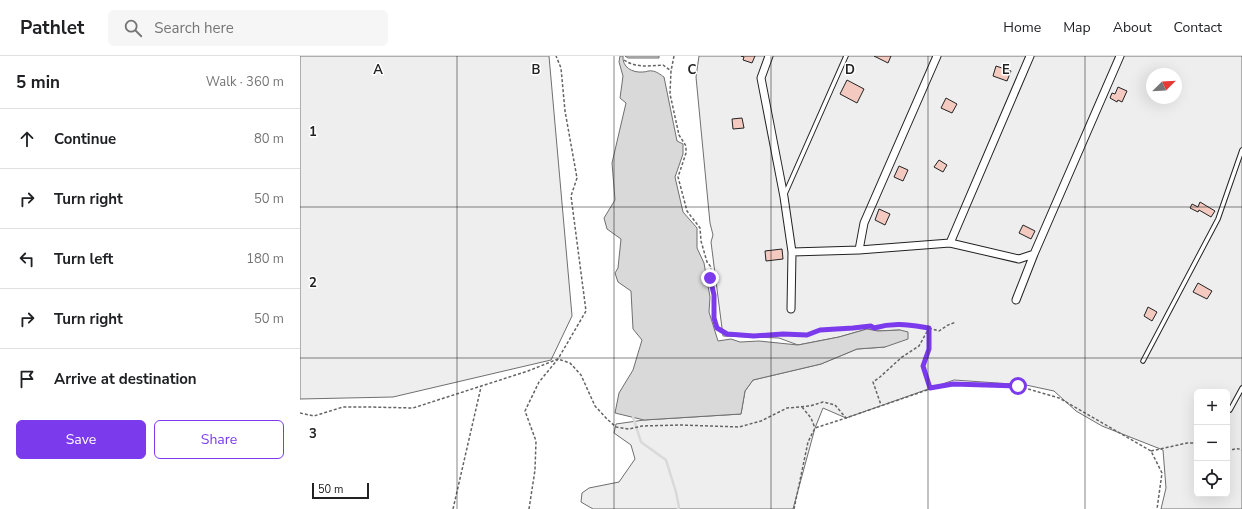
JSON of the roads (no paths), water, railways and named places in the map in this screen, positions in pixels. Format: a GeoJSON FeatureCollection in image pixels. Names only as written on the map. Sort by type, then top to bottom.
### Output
{"type":"FeatureCollection","features":[{"type":"Feature","properties":{"kind":"street"},"geometry":{"type":"LineString","coordinates":[[768,56],[761,78],[784,197],[792,252],[791,309]]}},
{"type":"Feature","properties":{"kind":"street"},"geometry":{"type":"LineString","coordinates":[[859,250],[864,223],[937,56]]}},
{"type":"Feature","properties":{"kind":"street"},"geometry":{"type":"LineString","coordinates":[[950,243],[1030,56]]}},
{"type":"Feature","properties":{"kind":"street"},"geometry":{"type":"LineString","coordinates":[[1016,300],[1034,254],[1120,56]]}},
{"type":"Feature","properties":{"kind":"street"},"geometry":{"type":"LineString","coordinates":[[792,252],[859,250],[950,243],[1019,259],[1034,254]]}},
{"type":"Feature","properties":{"kind":"lane"},"geometry":{"type":"LineString","coordinates":[[784,197],[846,56]]}},
{"type":"Feature","properties":{"kind":"lane"},"geometry":{"type":"LineString","coordinates":[[1142,361],[1218,219],[1242,150]]}},
{"type":"Feature","properties":{"kind":"lane"},"geometry":{"type":"LineString","coordinates":[[1230,410],[1242,388]]}},
{"type":"Feature","properties":{"kind":"waterway"},"geometry":{"type":"LineString","coordinates":[[633,417],[641,442],[666,460],[676,492],[679,507],[678,509]]}}]}
